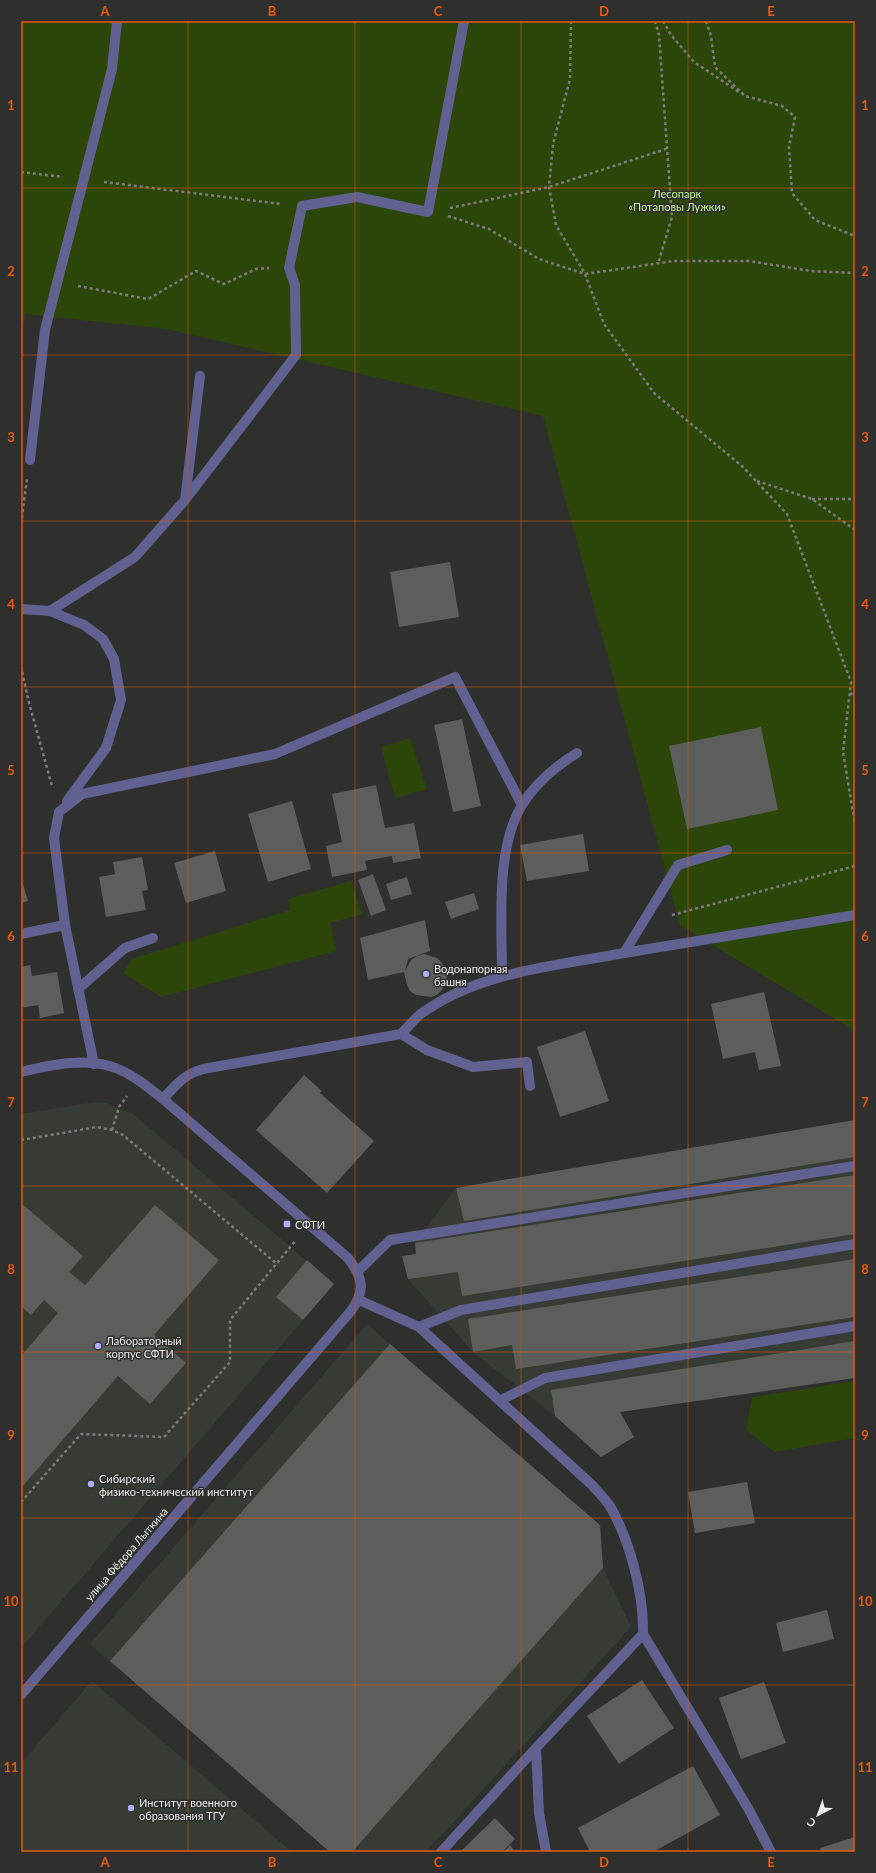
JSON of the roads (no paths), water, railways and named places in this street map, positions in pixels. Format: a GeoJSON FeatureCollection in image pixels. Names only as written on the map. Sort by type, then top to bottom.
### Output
{"type":"FeatureCollection","features":[{"type":"Feature","properties":{"kind":"street"},"geometry":{"type":"LineString","coordinates":[[30,460],[45,330],[112,69],[117,21]]}},
{"type":"Feature","properties":{"kind":"street"},"geometry":{"type":"LineString","coordinates":[[50,611],[135,557],[185,500],[296,355],[295,285],[290,268],[302,206],[357,197],[428,212],[464,21]]}},
{"type":"Feature","properties":{"kind":"street"},"geometry":{"type":"LineString","coordinates":[[185,500],[200,376]]}},
{"type":"Feature","properties":{"kind":"street"},"geometry":{"type":"LineString","coordinates":[[21,609],[50,611],[84,625],[103,639],[114,659],[121,700],[106,748],[59,812],[54,838],[65,925],[94,1064]]}},
{"type":"Feature","properties":{"kind":"street"},"geometry":{"type":"LineString","coordinates":[[59,812],[82,794],[275,754],[455,677],[522,805]]}},
{"type":"Feature","properties":{"kind":"street"},"geometry":{"type":"LineString","coordinates":[[502,976],[502,873],[509,836],[522,805],[560,763],[577,753]]}},
{"type":"Feature","properties":{"kind":"street"},"geometry":{"type":"LineString","coordinates":[[624,953],[678,864],[727,850]]}},
{"type":"Feature","properties":{"kind":"street"},"geometry":{"type":"LineString","coordinates":[[164,1099],[180,1080],[189,1074],[203,1069],[401,1034],[421,1014],[443,1000],[470,987],[502,976],[624,953],[855,915]]}},
{"type":"Feature","properties":{"kind":"street"},"geometry":{"type":"LineString","coordinates":[[21,934],[65,925]]}},
{"type":"Feature","properties":{"kind":"street"},"geometry":{"type":"LineString","coordinates":[[78,989],[125,948],[154,938]]}},
{"type":"Feature","properties":{"kind":"street"},"geometry":{"type":"LineString","coordinates":[[401,1034],[427,1050],[473,1067],[527,1062],[530,1086]]}},
{"type":"Feature","properties":{"kind":"street"},"geometry":{"type":"LineString","coordinates":[[21,1072],[69,1063],[94,1064],[116,1068],[139,1081],[164,1099],[348,1258],[358,1271],[362,1288],[359,1300],[419,1327],[501,1400],[592,1485],[609,1505],[626,1539],[644,1616],[643,1634],[748,1808],[771,1852]]}},
{"type":"Feature","properties":{"kind":"street"},"geometry":{"type":"LineString","coordinates":[[358,1271],[390,1240],[855,1166]]}},
{"type":"Feature","properties":{"kind":"street"},"geometry":{"type":"LineString","coordinates":[[419,1327],[461,1310],[855,1244]]}},
{"type":"Feature","properties":{"kind":"street","name":"улица Фёдора Лыткина"},"geometry":{"type":"LineString","coordinates":[[21,1695],[359,1300]]}},
{"type":"Feature","properties":{"kind":"street"},"geometry":{"type":"LineString","coordinates":[[501,1400],[545,1378],[855,1326]]}},
{"type":"Feature","properties":{"kind":"street"},"geometry":{"type":"LineString","coordinates":[[441,1852],[643,1634]]}},
{"type":"Feature","properties":{"kind":"street"},"geometry":{"type":"LineString","coordinates":[[536,1748],[539,1813],[546,1852]]}},
{"type":"Feature","properties":{"kind":"place","name":"Водонапорная башня"},"geometry":{"type":"Point","coordinates":[426,974]}},
{"type":"Feature","properties":{"kind":"place","name":"СФТИ"},"geometry":{"type":"Point","coordinates":[287,1224]}},
{"type":"Feature","properties":{"kind":"place","name":"Лабораторный корпус СФТИ"},"geometry":{"type":"Point","coordinates":[98,1346]}},
{"type":"Feature","properties":{"kind":"place","name":"Сибирский физико-технический институт"},"geometry":{"type":"Point","coordinates":[91,1484]}},
{"type":"Feature","properties":{"kind":"place","name":"Институт военного образования ТГУ"},"geometry":{"type":"Point","coordinates":[131,1808]}},
{"type":"Feature","properties":{"kind":"park label","name":"Лесопарк «Потаповы Лужки»"},"geometry":{"type":"Point","coordinates":[677,199]}}]}
